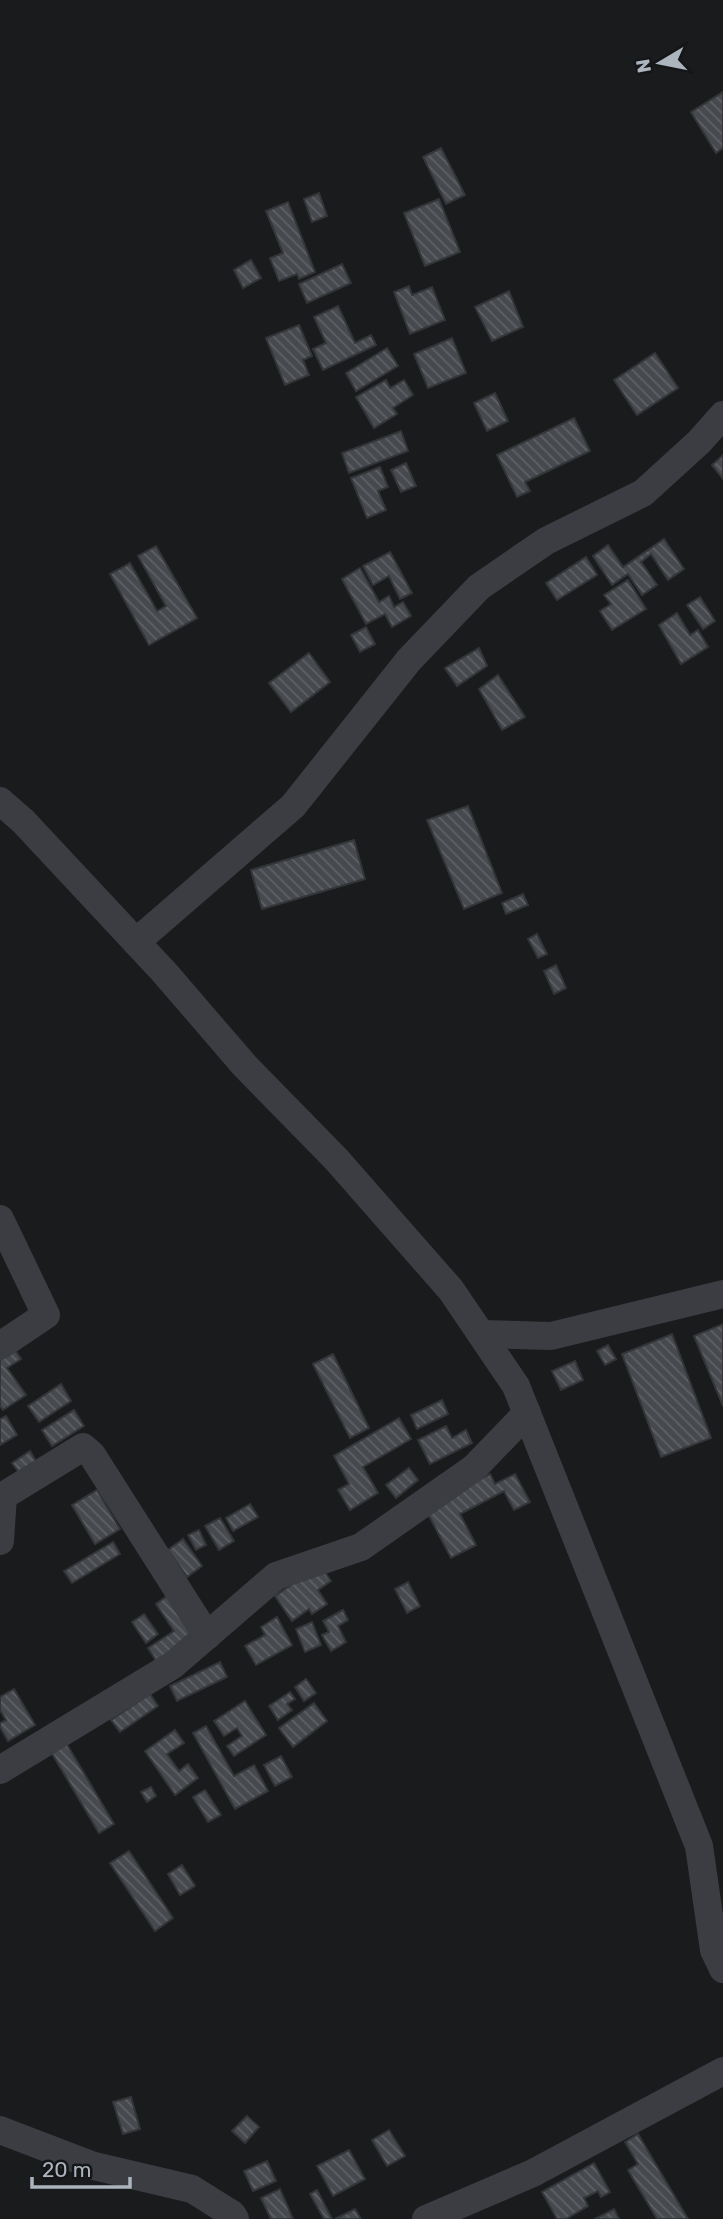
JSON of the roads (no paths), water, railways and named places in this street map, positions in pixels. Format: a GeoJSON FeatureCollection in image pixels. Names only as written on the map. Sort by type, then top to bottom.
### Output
{"type":"FeatureCollection","features":[{"type":"Feature","properties":{"kind":"street"},"geometry":{"type":"LineString","coordinates":[[136,942],[293,806],[409,660],[479,587],[546,541],[643,493],[699,442],[723,415]]}},
{"type":"Feature","properties":{"kind":"street"},"geometry":{"type":"LineString","coordinates":[[0,801],[23,821],[136,942],[244,1066],[336,1159],[451,1290],[516,1386],[699,1846],[714,1950],[723,1969]]}},
{"type":"Feature","properties":{"kind":"street"},"geometry":{"type":"LineString","coordinates":[[0,1219],[46,1315],[0,1346]]}},
{"type":"Feature","properties":{"kind":"street"},"geometry":{"type":"LineString","coordinates":[[481,1334],[551,1336],[723,1294]]}},
{"type":"Feature","properties":{"kind":"street"},"geometry":{"type":"LineString","coordinates":[[0,1770],[173,1665],[276,1576],[361,1547],[474,1468],[527,1413]]}},
{"type":"Feature","properties":{"kind":"street"},"geometry":{"type":"LineString","coordinates":[[1,1523],[3,1496],[83,1447],[92,1454],[207,1636]]}},
{"type":"Feature","properties":{"kind":"street"},"geometry":{"type":"LineString","coordinates":[[426,2219],[533,2173],[723,2071]]}},
{"type":"Feature","properties":{"kind":"street"},"geometry":{"type":"LineString","coordinates":[[0,2130],[94,2166],[192,2189],[232,2214],[235,2219]]}}]}
